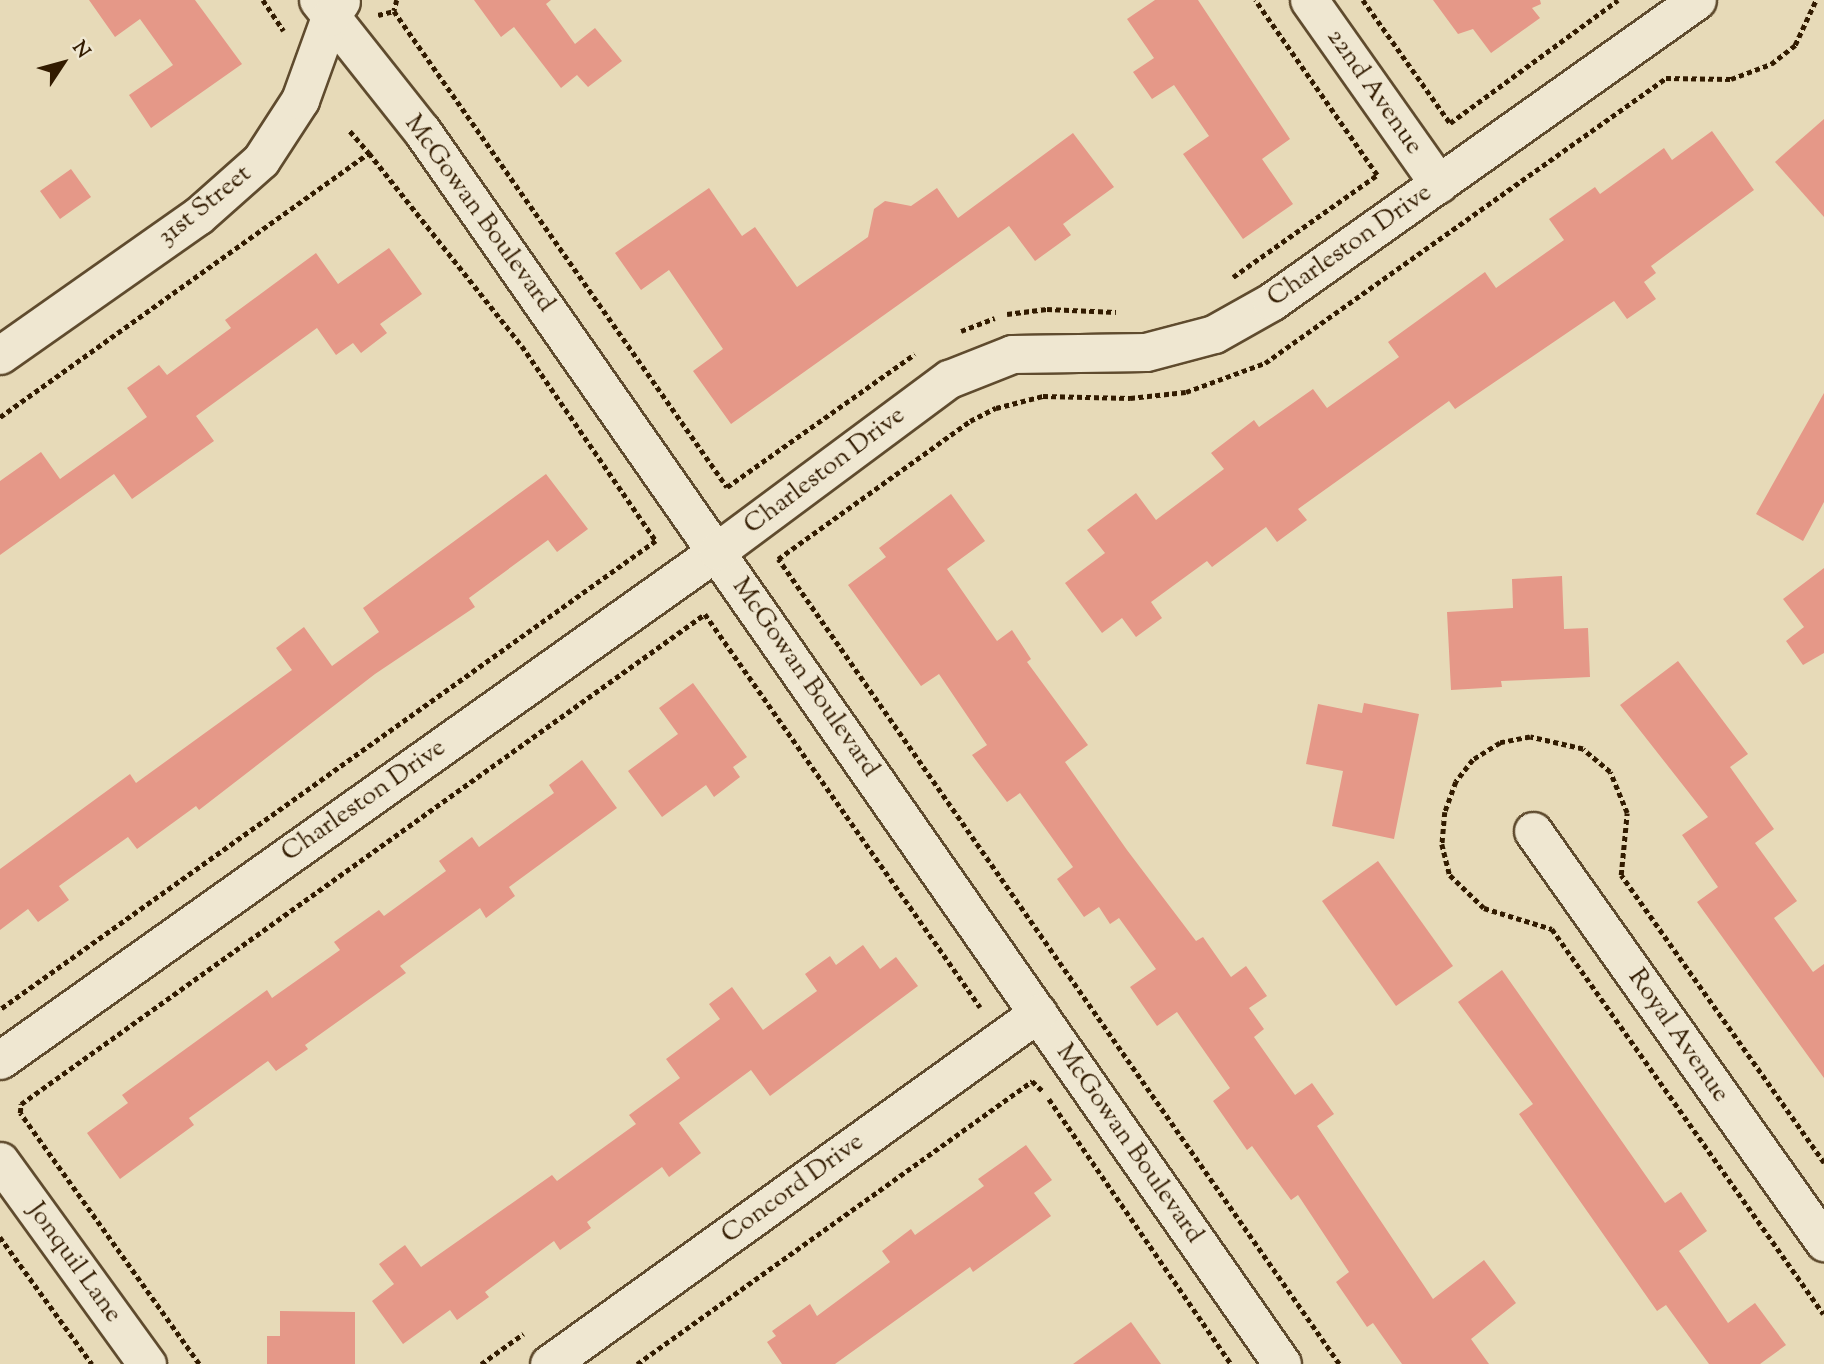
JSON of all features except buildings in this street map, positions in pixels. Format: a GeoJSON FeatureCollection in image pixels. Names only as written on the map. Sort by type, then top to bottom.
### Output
{"type":"FeatureCollection","features":[{"type":"Feature","properties":{"kind":"street","name":"22nd Avenue"},"geometry":{"type":"LineString","coordinates":[[1310,0],[1439,184]]}},
{"type":"Feature","properties":{"kind":"street","name":"Charleston Drive"},"geometry":{"type":"LineString","coordinates":[[0,1060],[717,551],[949,379],[1012,354],[1146,352],[1214,334],[1271,302],[1697,0]]}},
{"type":"Feature","properties":{"kind":"street","name":"31st Street"},"geometry":{"type":"LineString","coordinates":[[0,355],[198,216],[261,160],[300,100],[330,6]]}},
{"type":"Feature","properties":{"kind":"street","name":"McGowan Boulevard"},"geometry":{"type":"LineString","coordinates":[[330,6],[422,131],[717,551],[1282,1364]]}},
{"type":"Feature","properties":{"kind":"street","name":"Royal Avenue"},"geometry":{"type":"LineString","coordinates":[[1532,831],[1824,1241]]}},
{"type":"Feature","properties":{"kind":"street","name":"Concord Drive"},"geometry":{"type":"LineString","coordinates":[[549,1364],[1038,1013]]}},
{"type":"Feature","properties":{"kind":"street","name":"Jonquil Lane"},"geometry":{"type":"LineString","coordinates":[[0,1161],[147,1364]]}},
{"type":"Feature","properties":{"kind":"path"},"geometry":{"type":"LineString","coordinates":[[263,0],[291,41]]}},
{"type":"Feature","properties":{"kind":"path"},"geometry":{"type":"LineString","coordinates":[[394,11],[397,0]]}},
{"type":"Feature","properties":{"kind":"path"},"geometry":{"type":"LineString","coordinates":[[1255,0],[1377,175]]}},
{"type":"Feature","properties":{"kind":"path"},"geometry":{"type":"LineString","coordinates":[[1363,0],[1450,123],[1618,0]]}},
{"type":"Feature","properties":{"kind":"path"},"geometry":{"type":"LineString","coordinates":[[378,15],[394,11]]}},
{"type":"Feature","properties":{"kind":"path"},"geometry":{"type":"LineString","coordinates":[[394,11],[727,488]]}},
{"type":"Feature","properties":{"kind":"path"},"geometry":{"type":"LineString","coordinates":[[0,1010],[656,541],[522,346],[350,131]]}},
{"type":"Feature","properties":{"kind":"path"},"geometry":{"type":"LineString","coordinates":[[0,417],[369,153]]}},
{"type":"Feature","properties":{"kind":"path"},"geometry":{"type":"LineString","coordinates":[[778,559],[1339,1364]]}},
{"type":"Feature","properties":{"kind":"path"},"geometry":{"type":"LineString","coordinates":[[199,1364],[20,1113],[21,1104],[705,614],[981,1007],[970,1015]]}},
{"type":"Feature","properties":{"kind":"path"},"geometry":{"type":"LineString","coordinates":[[637,1364],[1032,1081],[1048,1096],[1231,1364]]}},
{"type":"Feature","properties":{"kind":"path"},"geometry":{"type":"LineString","coordinates":[[0,1237],[92,1364]]}},
{"type":"Feature","properties":{"kind":"path"},"geometry":{"type":"LineString","coordinates":[[481,1364],[527,1332]]}}]}
